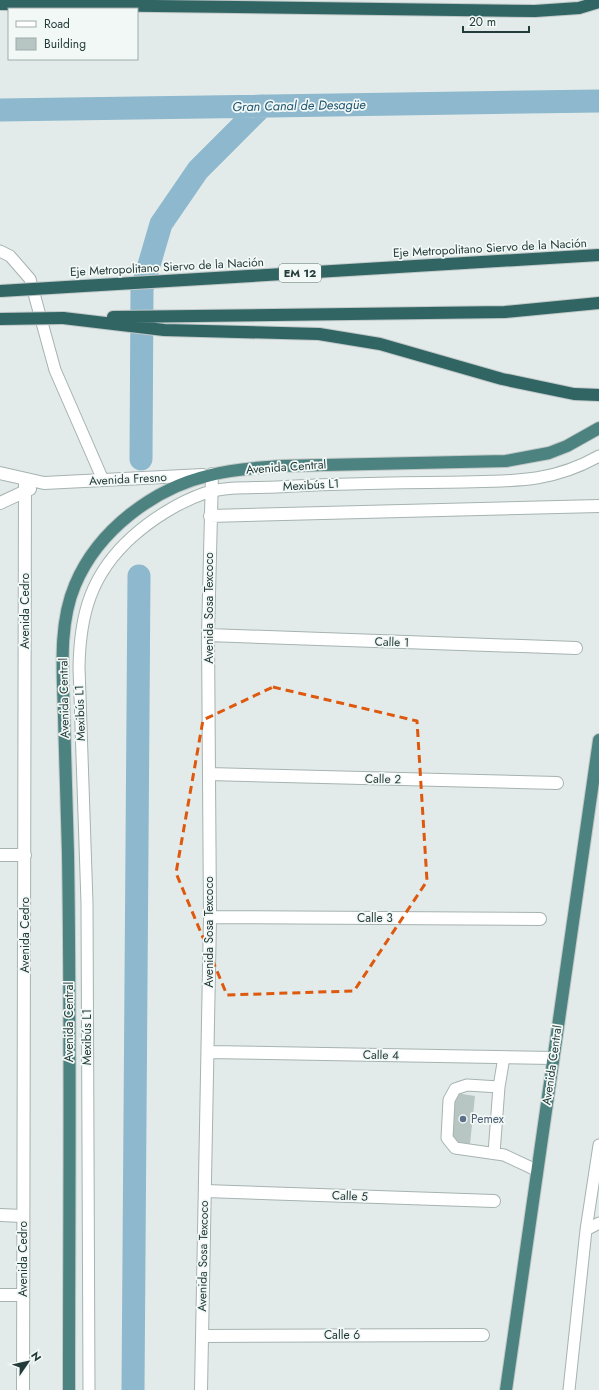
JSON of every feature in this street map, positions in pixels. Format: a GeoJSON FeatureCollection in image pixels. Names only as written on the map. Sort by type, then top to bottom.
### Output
{"type":"FeatureCollection","features":[{"type":"Feature","properties":{"kind":"highway"},"geometry":{"type":"LineString","coordinates":[[0,4],[535,12],[579,8],[599,2]]}},
{"type":"Feature","properties":{"kind":"highway","name":"Eje Metropolitano Siervo de la Nación"},"geometry":{"type":"LineString","coordinates":[[0,291],[599,255]]}},
{"type":"Feature","properties":{"kind":"highway"},"geometry":{"type":"LineString","coordinates":[[0,319],[505,312],[599,304]]}},
{"type":"Feature","properties":{"kind":"highway"},"geometry":{"type":"LineString","coordinates":[[63,318],[164,330],[319,334],[380,344],[509,380],[574,394],[599,395]]}},
{"type":"Feature","properties":{"kind":"highway","name":"Avenida Central"},"geometry":{"type":"LineString","coordinates":[[69,1390],[68,854],[63,693],[64,634],[70,601],[76,583],[108,534],[129,516],[152,500],[192,480],[212,474],[279,466],[506,461],[549,453],[567,446],[599,428]]}},
{"type":"Feature","properties":{"kind":"highway","name":"Avenida Central"},"geometry":{"type":"LineString","coordinates":[[506,1390],[536,1170],[599,740]]}},
{"type":"Feature","properties":{"kind":"street","name":"Avenida Fresno"},"geometry":{"type":"LineString","coordinates":[[0,473],[16,476],[25,485],[212,474]]}},
{"type":"Feature","properties":{"kind":"street","name":"Avenida Sosa Texcoco"},"geometry":{"type":"LineString","coordinates":[[201,1390],[210,917],[208,635],[212,474]]}},
{"type":"Feature","properties":{"kind":"street"},"geometry":{"type":"LineString","coordinates":[[0,503],[25,485]]}},
{"type":"Feature","properties":{"kind":"street","name":"Avenida Cedro"},"geometry":{"type":"LineString","coordinates":[[23,1390],[25,485]]}},
{"type":"Feature","properties":{"kind":"street"},"geometry":{"type":"LineString","coordinates":[[210,516],[599,506]]}},
{"type":"Feature","properties":{"kind":"street","name":"Calle 1"},"geometry":{"type":"LineString","coordinates":[[208,635],[576,648]]}},
{"type":"Feature","properties":{"kind":"street","name":"Calle 2"},"geometry":{"type":"LineString","coordinates":[[209,774],[557,783]]}},
{"type":"Feature","properties":{"kind":"street"},"geometry":{"type":"LineString","coordinates":[[0,855],[25,854]]}},
{"type":"Feature","properties":{"kind":"street","name":"Calle 3"},"geometry":{"type":"LineString","coordinates":[[210,917],[540,919]]}},
{"type":"Feature","properties":{"kind":"street","name":"Calle 4"},"geometry":{"type":"LineString","coordinates":[[208,1052],[553,1058]]}},
{"type":"Feature","properties":{"kind":"street","name":"Calle 5"},"geometry":{"type":"LineString","coordinates":[[205,1191],[494,1201]]}},
{"type":"Feature","properties":{"kind":"street"},"geometry":{"type":"LineString","coordinates":[[0,1215],[23,1216]]}},
{"type":"Feature","properties":{"kind":"street"},"geometry":{"type":"LineString","coordinates":[[0,1295],[23,1295]]}},
{"type":"Feature","properties":{"kind":"street","name":"Calle 6"},"geometry":{"type":"LineString","coordinates":[[202,1336],[483,1335]]}},
{"type":"Feature","properties":{"kind":"lane"},"geometry":{"type":"LineString","coordinates":[[0,251],[10,256],[30,279],[55,370],[103,480]]}},
{"type":"Feature","properties":{"kind":"lane","name":"Mexibús L1"},"geometry":{"type":"LineString","coordinates":[[89,1390],[87,903],[79,689],[80,639],[86,607],[94,585],[108,563],[122,546],[155,519],[191,499],[211,492],[235,488],[346,483],[510,481],[547,477],[565,473],[599,456]]}},
{"type":"Feature","properties":{"kind":"lane"},"geometry":{"type":"LineString","coordinates":[[494,1153],[499,1087],[504,1057]]}},
{"type":"Feature","properties":{"kind":"lane"},"geometry":{"type":"LineString","coordinates":[[499,1087],[467,1085],[455,1089],[449,1100],[446,1132],[450,1144],[455,1148],[494,1153],[518,1160],[536,1170]]}},
{"type":"Feature","properties":{"kind":"lane"},"geometry":{"type":"LineString","coordinates":[[569,1390],[586,1230],[597,1168],[599,1145]]}},
{"type":"Feature","properties":{"kind":"lane"},"geometry":{"type":"LineString","coordinates":[[586,1230],[599,1223]]}},
{"type":"Feature","properties":{"kind":"highlighted area"},"geometry":{"type":"Polygon","coordinates":[[[273,687],[417,721],[427,881],[354,991],[227,995],[176,873],[203,720],[273,687]]]}},
{"type":"Feature","properties":{"kind":"building","name":"Pemex"},"geometry":{"type":"Polygon","coordinates":[[[456,1093],[475,1096],[470,1144],[450,1141],[456,1093]]]}},
{"type":"Feature","properties":{"kind":"waterway","name":"Gran Canal de Desagüe"},"geometry":{"type":"LineString","coordinates":[[0,110],[599,101]]}},
{"type":"Feature","properties":{"kind":"waterway"},"geometry":{"type":"LineString","coordinates":[[141,459],[142,289],[161,224],[198,170],[262,106]]}},
{"type":"Feature","properties":{"kind":"waterway"},"geometry":{"type":"LineString","coordinates":[[133,1390],[139,576]]}},
{"type":"Feature","properties":{"kind":"place","name":"Pemex"},"geometry":{"type":"Point","coordinates":[463,1119]}}]}
